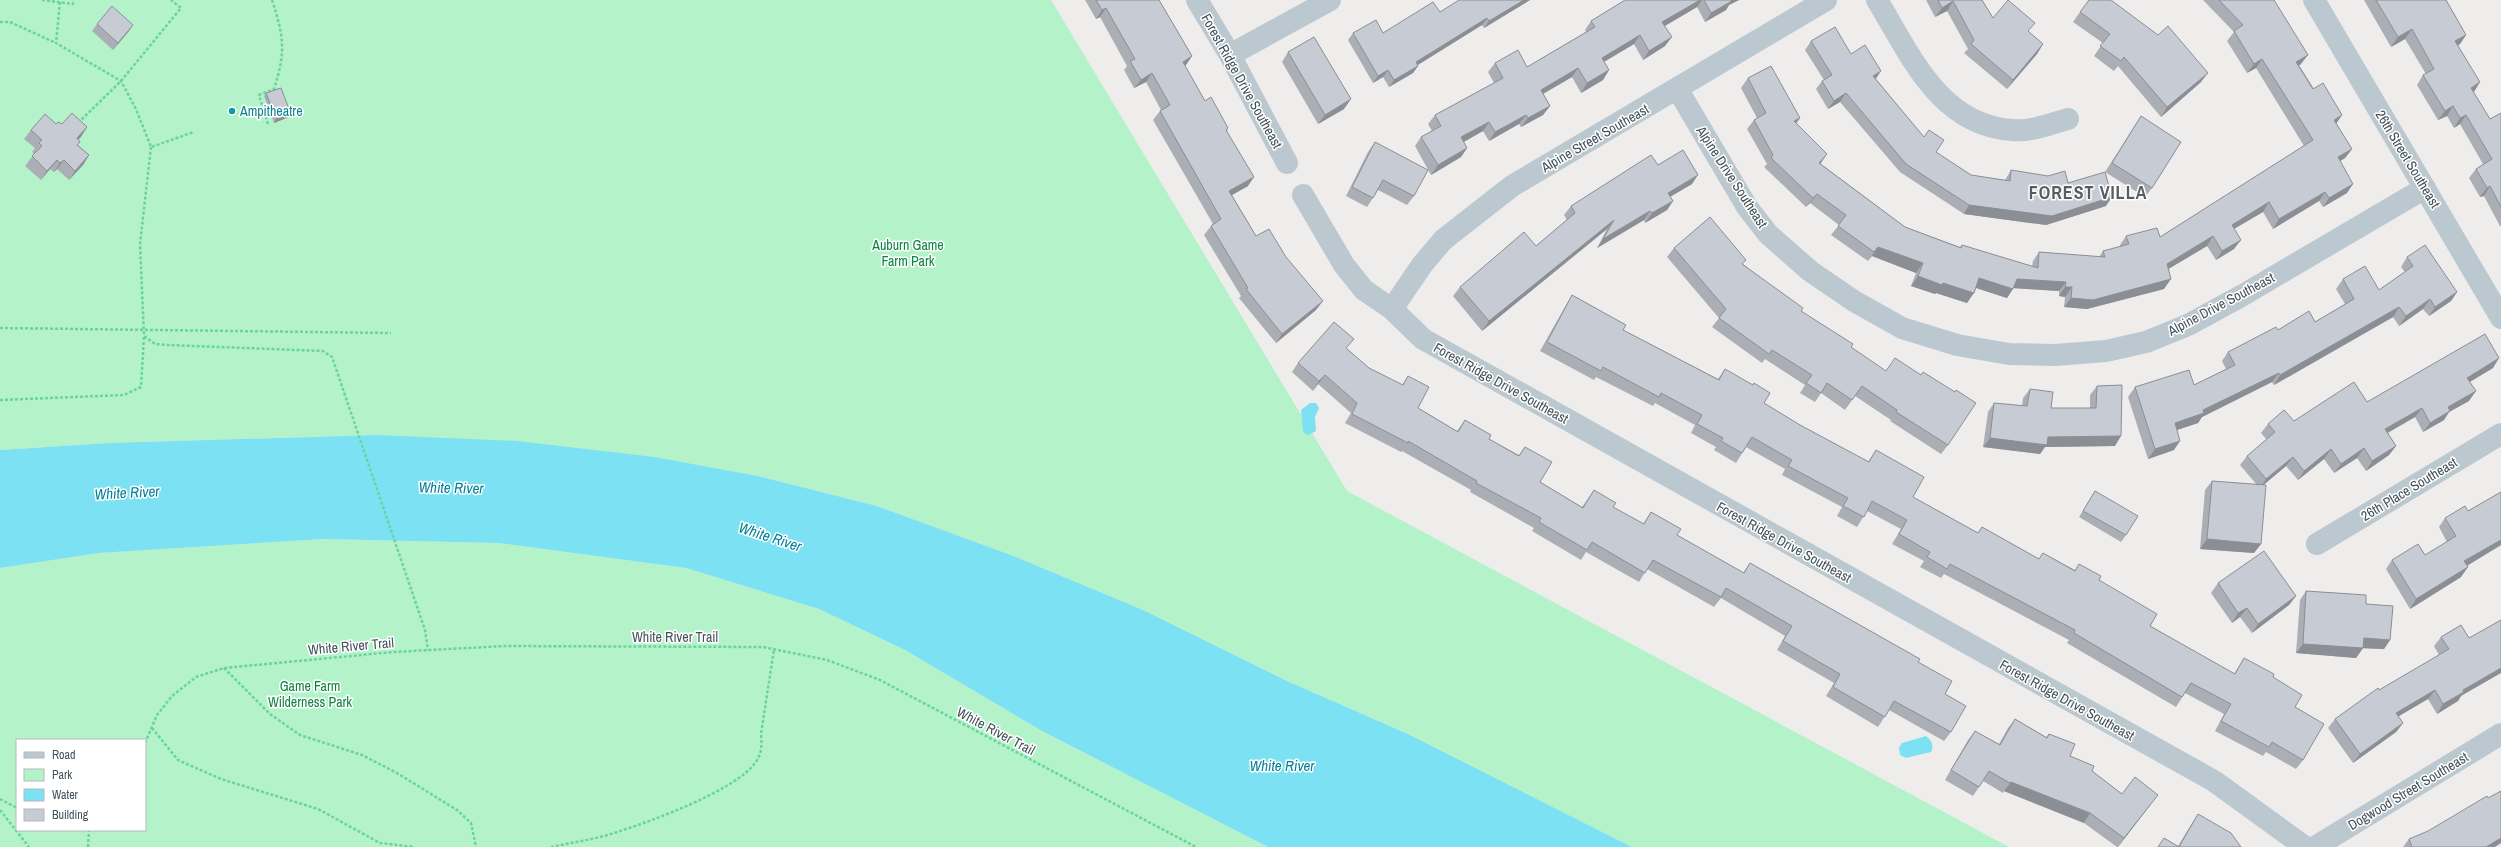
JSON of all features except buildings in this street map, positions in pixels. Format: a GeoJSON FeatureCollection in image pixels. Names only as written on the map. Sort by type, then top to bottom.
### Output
{"type":"FeatureCollection","features":[{"type":"Feature","properties":{"kind":"street","name":"Forest Ridge Drive Southeast"},"geometry":{"type":"LineString","coordinates":[[1197,0],[1230,55],[1286,162]]}},
{"type":"Feature","properties":{"kind":"street"},"geometry":{"type":"LineString","coordinates":[[1230,55],[1330,0]]}},
{"type":"Feature","properties":{"kind":"street","name":"Alpine Street Southeast"},"geometry":{"type":"LineString","coordinates":[[1392,309],[1422,265],[1443,240],[1512,186],[1678,90],[1826,0]]}},
{"type":"Feature","properties":{"kind":"street"},"geometry":{"type":"LineString","coordinates":[[1877,0],[1927,82],[1947,104],[1968,118],[1990,127],[2013,131],[2038,127],[2068,119]]}},
{"type":"Feature","properties":{"kind":"street","name":"26th Street Southeast"},"geometry":{"type":"LineString","coordinates":[[2314,0],[2426,188],[2501,318]]}},
{"type":"Feature","properties":{"kind":"street","name":"Alpine Drive Southeast"},"geometry":{"type":"LineString","coordinates":[[1678,90],[1748,207],[1768,234],[1810,271],[1854,301],[1902,328],[1957,345],[2009,354],[2055,355],[2106,351],[2146,342],[2188,325],[2243,295],[2426,188]]}},
{"type":"Feature","properties":{"kind":"street","name":"Forest Ridge Drive Southeast"},"geometry":{"type":"LineString","coordinates":[[1303,195],[1344,265],[1364,290],[1392,309],[1423,340],[2214,782],[2305,847]]}},
{"type":"Feature","properties":{"kind":"street","name":"26th Place Southeast"},"geometry":{"type":"LineString","coordinates":[[2317,544],[2501,434]]}},
{"type":"Feature","properties":{"kind":"street","name":"Dogwood Street Southeast"},"geometry":{"type":"LineString","coordinates":[[2315,847],[2501,734]]}},
{"type":"Feature","properties":{"kind":"path"},"geometry":{"type":"LineString","coordinates":[[42,0],[73,4],[73,0]]}},
{"type":"Feature","properties":{"kind":"path"},"geometry":{"type":"LineString","coordinates":[[73,129],[121,81],[181,8],[171,0]]}},
{"type":"Feature","properties":{"kind":"path"},"geometry":{"type":"LineString","coordinates":[[268,124],[259,95],[274,89],[281,67],[283,48],[282,31],[272,0]]}},
{"type":"Feature","properties":{"kind":"path"},"geometry":{"type":"LineString","coordinates":[[56,43],[60,2]]}},
{"type":"Feature","properties":{"kind":"path"},"geometry":{"type":"LineString","coordinates":[[0,22],[10,22],[56,43],[121,81],[136,109],[151,146],[140,244],[142,329],[144,336],[141,387],[124,395],[0,400]]}},
{"type":"Feature","properties":{"kind":"path"},"geometry":{"type":"LineString","coordinates":[[151,146],[194,132]]}},
{"type":"Feature","properties":{"kind":"path"},"geometry":{"type":"LineString","coordinates":[[0,328],[391,333]]}},
{"type":"Feature","properties":{"kind":"path"},"geometry":{"type":"LineString","coordinates":[[144,336],[155,344],[168,346],[323,351],[332,357],[425,630],[428,650]]}},
{"type":"Feature","properties":{"kind":"path","name":"White River Trail"},"geometry":{"type":"LineString","coordinates":[[146,742],[157,714],[172,696],[196,677],[224,668],[428,650],[504,646],[763,647],[827,660],[880,680],[1196,847]]}},
{"type":"Feature","properties":{"kind":"path"},"geometry":{"type":"LineString","coordinates":[[551,847],[620,831],[708,796],[747,772],[756,762],[762,749],[761,734],[774,649]]}},
{"type":"Feature","properties":{"kind":"path"},"geometry":{"type":"LineString","coordinates":[[224,668],[270,714],[300,735],[362,755],[397,773],[457,810],[471,823],[476,847]]}},
{"type":"Feature","properties":{"kind":"path"},"geometry":{"type":"LineString","coordinates":[[152,728],[178,760],[221,779],[318,809],[380,843],[414,847]]}},
{"type":"Feature","properties":{"kind":"path"},"geometry":{"type":"LineString","coordinates":[[0,799],[16,807]]}},
{"type":"Feature","properties":{"kind":"path"},"geometry":{"type":"LineString","coordinates":[[0,810],[28,847]]}},
{"type":"Feature","properties":{"kind":"path"},"geometry":{"type":"LineString","coordinates":[[88,847],[89,831]]}},
{"type":"Feature","properties":{"kind":"green space","name":"Auburn Game Farm Park"},"geometry":{"type":"Polygon","coordinates":[[[0,0],[1051,0],[1347,491],[2009,847],[1632,847],[1408,734],[1287,681],[1143,610],[1011,555],[877,506],[758,476],[655,457],[377,435],[109,443],[0,450],[0,0]]]}},
{"type":"Feature","properties":{"kind":"green space","name":"Game Farm Wilderness Park"},"geometry":{"type":"Polygon","coordinates":[[[324,539],[498,543],[686,568],[819,609],[905,650],[1042,731],[1268,847],[0,847],[0,568],[99,553],[324,539]]]}},
{"type":"Feature","properties":{"kind":"water"},"geometry":{"type":"Polygon","coordinates":[[[1310,403],[1316,403],[1319,408],[1315,417],[1316,431],[1308,435],[1303,432],[1301,410],[1310,403]]]}},
{"type":"Feature","properties":{"kind":"water","name":"White River"},"geometry":{"type":"Polygon","coordinates":[[[377,435],[517,441],[655,457],[758,476],[877,506],[1011,555],[1143,610],[1287,681],[1408,734],[1632,847],[1268,847],[1042,731],[905,650],[819,609],[686,568],[498,543],[324,539],[99,553],[0,568],[0,450],[109,443],[377,435]]]}},
{"type":"Feature","properties":{"kind":"water"},"geometry":{"type":"Polygon","coordinates":[[[1926,736],[1932,743],[1931,752],[1906,758],[1900,755],[1899,748],[1902,743],[1926,736]]]}},
{"type":"Feature","properties":{"kind":"place","name":"Ampitheatre"},"geometry":{"type":"Point","coordinates":[232,111]}},
{"type":"Feature","properties":{"kind":"district","name":"FOREST VILLA"},"geometry":{"type":"Point","coordinates":[2088,193]}}]}
